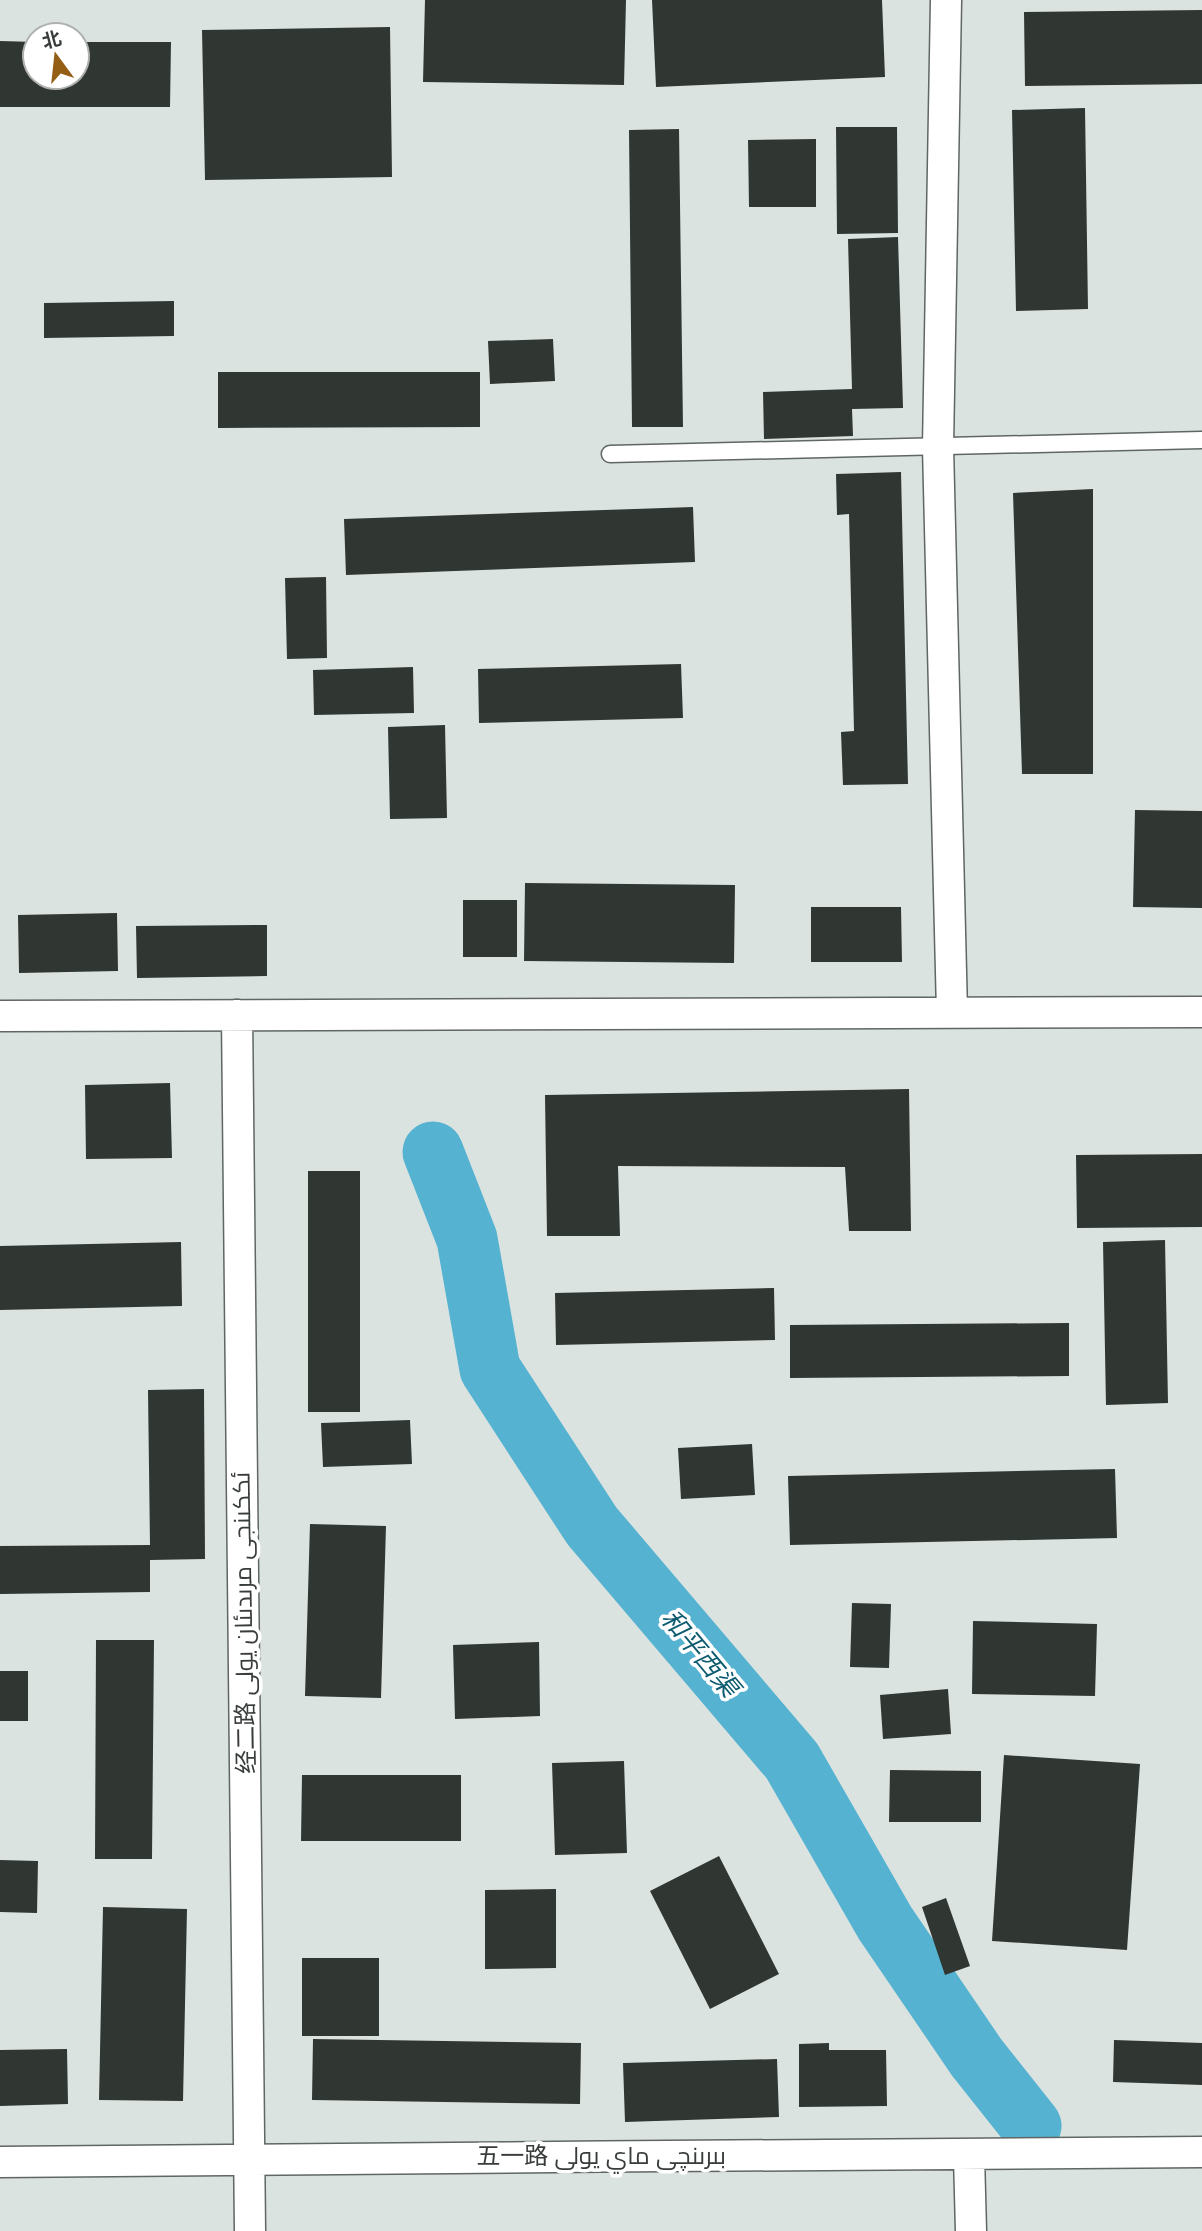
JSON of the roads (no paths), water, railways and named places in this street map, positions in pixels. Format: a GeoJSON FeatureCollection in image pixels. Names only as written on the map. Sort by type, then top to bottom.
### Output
{"type":"FeatureCollection","features":[{"type":"Feature","properties":{"kind":"street"},"geometry":{"type":"LineString","coordinates":[[946,0],[938,447],[953,1012]]}},
{"type":"Feature","properties":{"kind":"street"},"geometry":{"type":"LineString","coordinates":[[0,1016],[1202,1012]]}},
{"type":"Feature","properties":{"kind":"street","name":"经二路 ئككىنجى مرىدىئان يولى"},"geometry":{"type":"LineString","coordinates":[[237,1015],[250,2231]]}},
{"type":"Feature","properties":{"kind":"street","name":"五一路 بىرىنچى ماي يولى"},"geometry":{"type":"LineString","coordinates":[[0,2162],[250,2157],[1202,2152]]}},
{"type":"Feature","properties":{"kind":"street"},"geometry":{"type":"LineString","coordinates":[[969,2155],[971,2231]]}},
{"type":"Feature","properties":{"kind":"lane"},"geometry":{"type":"LineString","coordinates":[[610,454],[1202,440]]}},
{"type":"Feature","properties":{"kind":"waterway","name":"和平西渠"},"geometry":{"type":"LineString","coordinates":[[433,1152],[467,1239],[490,1369],[592,1526],[792,1761],[885,1923],[977,2058],[1031,2126]]}}]}
